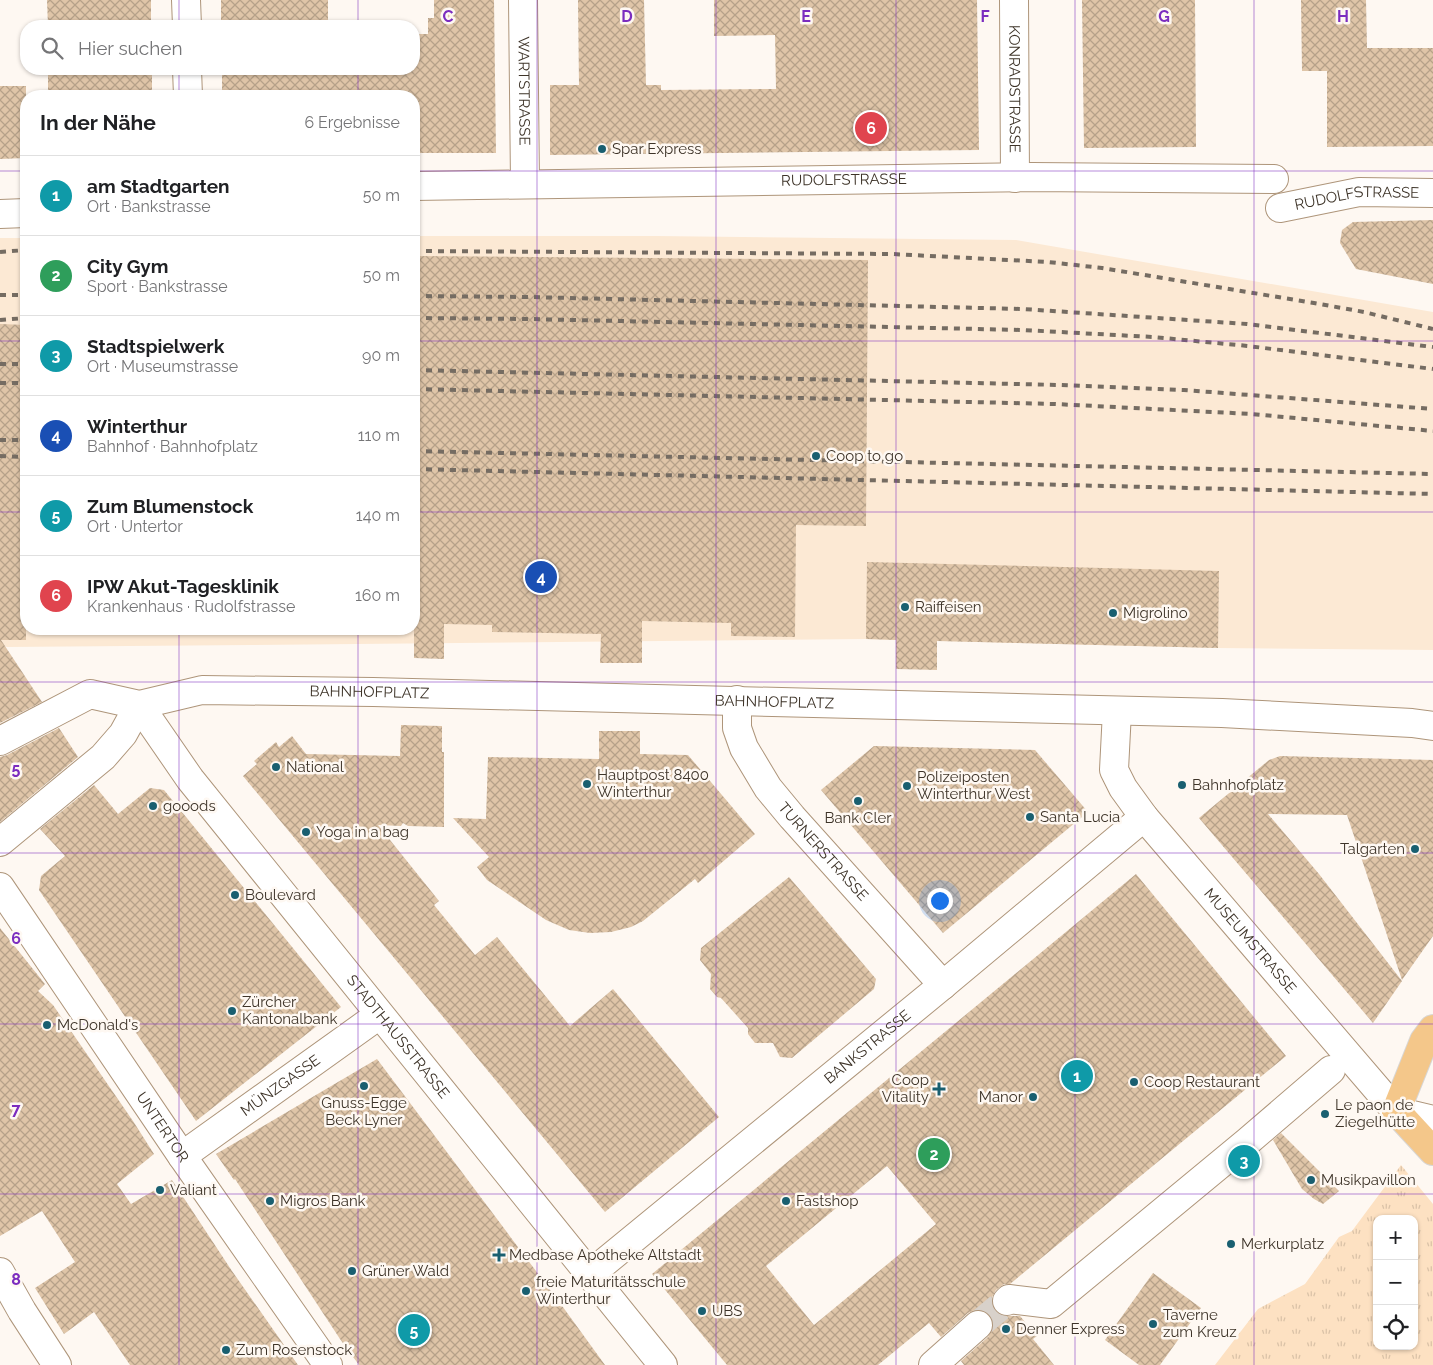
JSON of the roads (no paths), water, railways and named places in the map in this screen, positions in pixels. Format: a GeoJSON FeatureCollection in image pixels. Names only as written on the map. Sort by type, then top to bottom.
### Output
{"type":"FeatureCollection","features":[{"type":"Feature","properties":{"kind":"main road"},"geometry":{"type":"LineString","coordinates":[[1396,1111],[1424,1042],[1433,1029]]}},
{"type":"Feature","properties":{"kind":"main road","name":"MUSEUMSTRASSE"},"geometry":{"type":"LineString","coordinates":[[1396,1111],[1433,1151]]}},
{"type":"Feature","properties":{"kind":"street"},"geometry":{"type":"LineString","coordinates":[[186,0],[186,20]]}},
{"type":"Feature","properties":{"kind":"street","name":"WARTSTRASSE"},"geometry":{"type":"LineString","coordinates":[[523,0],[525,183]]}},
{"type":"Feature","properties":{"kind":"street","name":"KONRADSTRASSE"},"geometry":{"type":"LineString","coordinates":[[1014,0],[1015,178]]}},
{"type":"Feature","properties":{"kind":"street"},"geometry":{"type":"LineString","coordinates":[[187,75],[188,90]]}},
{"type":"Feature","properties":{"kind":"street","name":"RUDOLFSTRASSE"},"geometry":{"type":"LineString","coordinates":[[420,186],[1015,178],[1274,179]]}},
{"type":"Feature","properties":{"kind":"street","name":"RUDOLFSTRASSE"},"geometry":{"type":"LineString","coordinates":[[1280,208],[1359,192],[1433,193]]}},
{"type":"Feature","properties":{"kind":"street"},"geometry":{"type":"LineString","coordinates":[[0,214],[20,213]]}},
{"type":"Feature","properties":{"kind":"street","name":"BAHNHOFPLATZ"},"geometry":{"type":"LineString","coordinates":[[0,741],[90,694],[139,704],[202,690],[737,700],[1251,714],[1426,723]]}},
{"type":"Feature","properties":{"kind":"street","name":"TURNERSTRASSE"},"geometry":{"type":"LineString","coordinates":[[737,700],[737,728],[744,748],[768,788],[943,985]]}},
{"type":"Feature","properties":{"kind":"street"},"geometry":{"type":"LineString","coordinates":[[0,842],[103,757],[123,734],[139,704]]}},
{"type":"Feature","properties":{"kind":"street","name":"STADTHAUSSTRASSE"},"geometry":{"type":"LineString","coordinates":[[139,704],[190,779],[663,1365]]}},
{"type":"Feature","properties":{"kind":"street","name":"MUSEUMSTRASSE"},"geometry":{"type":"LineString","coordinates":[[1116,711],[1114,770],[1123,788],[1144,817],[1396,1111]]}},
{"type":"Feature","properties":{"kind":"street","name":"BANKSTRASSE"},"geometry":{"type":"LineString","coordinates":[[589,1274],[943,985],[1144,817]]}},
{"type":"Feature","properties":{"kind":"street","name":"UNTERTOR"},"geometry":{"type":"LineString","coordinates":[[0,887],[182,1156],[328,1365]]}},
{"type":"Feature","properties":{"kind":"street","name":"MÜNZGASSE"},"geometry":{"type":"LineString","coordinates":[[182,1156],[379,1014]]}},
{"type":"Feature","properties":{"kind":"street"},"geometry":{"type":"LineString","coordinates":[[1007,1301],[1009,1299],[1051,1304],[1331,1070]]}},
{"type":"Feature","properties":{"kind":"street"},"geometry":{"type":"LineString","coordinates":[[1396,1111],[1433,1120]]}},
{"type":"Feature","properties":{"kind":"street"},"geometry":{"type":"LineString","coordinates":[[0,1272],[22,1311],[57,1365]]}},
{"type":"Feature","properties":{"kind":"street"},"geometry":{"type":"LineString","coordinates":[[943,1362],[978,1325]]}},
{"type":"Feature","properties":{"kind":"tunnel"},"geometry":{"type":"LineString","coordinates":[[978,1325],[1007,1301]]}},
{"type":"Feature","properties":{"kind":"railway"},"geometry":{"type":"LineString","coordinates":[[0,252],[20,250]]}},
{"type":"Feature","properties":{"kind":"railway"},"geometry":{"type":"LineString","coordinates":[[420,251],[892,254],[1048,262],[1102,268],[1314,303],[1364,312],[1433,329]]}},
{"type":"Feature","properties":{"kind":"railway"},"geometry":{"type":"LineString","coordinates":[[0,295],[20,295]]}},
{"type":"Feature","properties":{"kind":"railway"},"geometry":{"type":"LineString","coordinates":[[420,296],[1023,309],[1247,324],[1433,347]]}},
{"type":"Feature","properties":{"kind":"railway"},"geometry":{"type":"LineString","coordinates":[[0,320],[20,318]]}},
{"type":"Feature","properties":{"kind":"railway"},"geometry":{"type":"LineString","coordinates":[[420,318],[1023,330],[1153,337],[1248,346],[1433,369]]}},
{"type":"Feature","properties":{"kind":"railway"},"geometry":{"type":"LineString","coordinates":[[0,364],[20,364]]}},
{"type":"Feature","properties":{"kind":"railway"},"geometry":{"type":"LineString","coordinates":[[420,370],[1060,385],[1184,390],[1433,409]]}},
{"type":"Feature","properties":{"kind":"railway"},"geometry":{"type":"LineString","coordinates":[[0,383],[20,383]]}},
{"type":"Feature","properties":{"kind":"railway"},"geometry":{"type":"LineString","coordinates":[[420,389],[1055,404],[1252,414],[1433,431]]}},
{"type":"Feature","properties":{"kind":"railway"},"geometry":{"type":"LineString","coordinates":[[0,440],[20,440]]}},
{"type":"Feature","properties":{"kind":"railway"},"geometry":{"type":"LineString","coordinates":[[420,451],[1433,474]]}},
{"type":"Feature","properties":{"kind":"railway"},"geometry":{"type":"LineString","coordinates":[[0,456],[20,457]]}},
{"type":"Feature","properties":{"kind":"railway"},"geometry":{"type":"LineString","coordinates":[[420,469],[1433,494]]}},
{"type":"Feature","properties":{"kind":"place","name":"IPW Akut-Tagesklinik"},"geometry":{"type":"Point","coordinates":[871,128]}},
{"type":"Feature","properties":{"kind":"place","name":"Spar Express"},"geometry":{"type":"Point","coordinates":[602,149]}},
{"type":"Feature","properties":{"kind":"place","name":"Coop to go"},"geometry":{"type":"Point","coordinates":[816,456]}},
{"type":"Feature","properties":{"kind":"place","name":"Winterthur"},"geometry":{"type":"Point","coordinates":[541,577]}},
{"type":"Feature","properties":{"kind":"place","name":"Raiffeisen"},"geometry":{"type":"Point","coordinates":[905,607]}},
{"type":"Feature","properties":{"kind":"place","name":"Migrolino"},"geometry":{"type":"Point","coordinates":[1113,613]}},
{"type":"Feature","properties":{"kind":"place","name":"National"},"geometry":{"type":"Point","coordinates":[276,767]}},
{"type":"Feature","properties":{"kind":"place","name":"Hauptpost 8400 Winterthur"},"geometry":{"type":"Point","coordinates":[587,784]}},
{"type":"Feature","properties":{"kind":"place","name":"Bahnhofplatz"},"geometry":{"type":"Point","coordinates":[1182,785]}},
{"type":"Feature","properties":{"kind":"place","name":"Polizeiposten Winterthur West"},"geometry":{"type":"Point","coordinates":[907,786]}},
{"type":"Feature","properties":{"kind":"place","name":"Bank Cler"},"geometry":{"type":"Point","coordinates":[858,801]}},
{"type":"Feature","properties":{"kind":"place","name":"gooods"},"geometry":{"type":"Point","coordinates":[153,806]}},
{"type":"Feature","properties":{"kind":"place","name":"Santa Lucia"},"geometry":{"type":"Point","coordinates":[1030,817]}},
{"type":"Feature","properties":{"kind":"place","name":"Yoga in a bag"},"geometry":{"type":"Point","coordinates":[306,832]}},
{"type":"Feature","properties":{"kind":"place","name":"Talgarten"},"geometry":{"type":"Point","coordinates":[1415,849]}},
{"type":"Feature","properties":{"kind":"place","name":"Boulevard"},"geometry":{"type":"Point","coordinates":[235,895]}},
{"type":"Feature","properties":{"kind":"place","name":"Zürcher Kantonalbank"},"geometry":{"type":"Point","coordinates":[232,1011]}},
{"type":"Feature","properties":{"kind":"place","name":"McDonald's"},"geometry":{"type":"Point","coordinates":[47,1025]}},
{"type":"Feature","properties":{"kind":"place","name":"am Stadtgarten"},"geometry":{"type":"Point","coordinates":[1077,1076]}},
{"type":"Feature","properties":{"kind":"place","name":"Coop Restaurant"},"geometry":{"type":"Point","coordinates":[1134,1082]}},
{"type":"Feature","properties":{"kind":"place","name":"Gnuss-Egge Beck Lyner"},"geometry":{"type":"Point","coordinates":[364,1086]}},
{"type":"Feature","properties":{"kind":"place","name":"Coop Vitality"},"geometry":{"type":"Point","coordinates":[939,1089]}},
{"type":"Feature","properties":{"kind":"place","name":"Manor"},"geometry":{"type":"Point","coordinates":[1033,1097]}},
{"type":"Feature","properties":{"kind":"place","name":"Le paon de Ziegelhütte"},"geometry":{"type":"Point","coordinates":[1325,1114]}},
{"type":"Feature","properties":{"kind":"place","name":"City Gym"},"geometry":{"type":"Point","coordinates":[934,1154]}},
{"type":"Feature","properties":{"kind":"place","name":"Stadtspielwerk"},"geometry":{"type":"Point","coordinates":[1244,1161]}},
{"type":"Feature","properties":{"kind":"place","name":"Musikpavillon"},"geometry":{"type":"Point","coordinates":[1311,1180]}},
{"type":"Feature","properties":{"kind":"place","name":"Valiant"},"geometry":{"type":"Point","coordinates":[160,1190]}},
{"type":"Feature","properties":{"kind":"place","name":"Migros Bank"},"geometry":{"type":"Point","coordinates":[270,1201]}},
{"type":"Feature","properties":{"kind":"place","name":"Fastshop"},"geometry":{"type":"Point","coordinates":[786,1201]}},
{"type":"Feature","properties":{"kind":"place","name":"Merkurplatz"},"geometry":{"type":"Point","coordinates":[1231,1244]}},
{"type":"Feature","properties":{"kind":"place","name":"Medbase Apotheke Altstadt"},"geometry":{"type":"Point","coordinates":[499,1255]}},
{"type":"Feature","properties":{"kind":"place","name":"Grüner Wald"},"geometry":{"type":"Point","coordinates":[352,1271]}},
{"type":"Feature","properties":{"kind":"place","name":"freie Maturitätsschule Winterthur"},"geometry":{"type":"Point","coordinates":[526,1291]}},
{"type":"Feature","properties":{"kind":"place","name":"UBS"},"geometry":{"type":"Point","coordinates":[702,1311]}},
{"type":"Feature","properties":{"kind":"place","name":"Taverne zum Kreuz"},"geometry":{"type":"Point","coordinates":[1153,1324]}},
{"type":"Feature","properties":{"kind":"place","name":"Denner Express"},"geometry":{"type":"Point","coordinates":[1006,1329]}},
{"type":"Feature","properties":{"kind":"place","name":"Zum Blumenstock"},"geometry":{"type":"Point","coordinates":[414,1330]}},
{"type":"Feature","properties":{"kind":"place","name":"Zum Rosenstock"},"geometry":{"type":"Point","coordinates":[226,1350]}}]}
